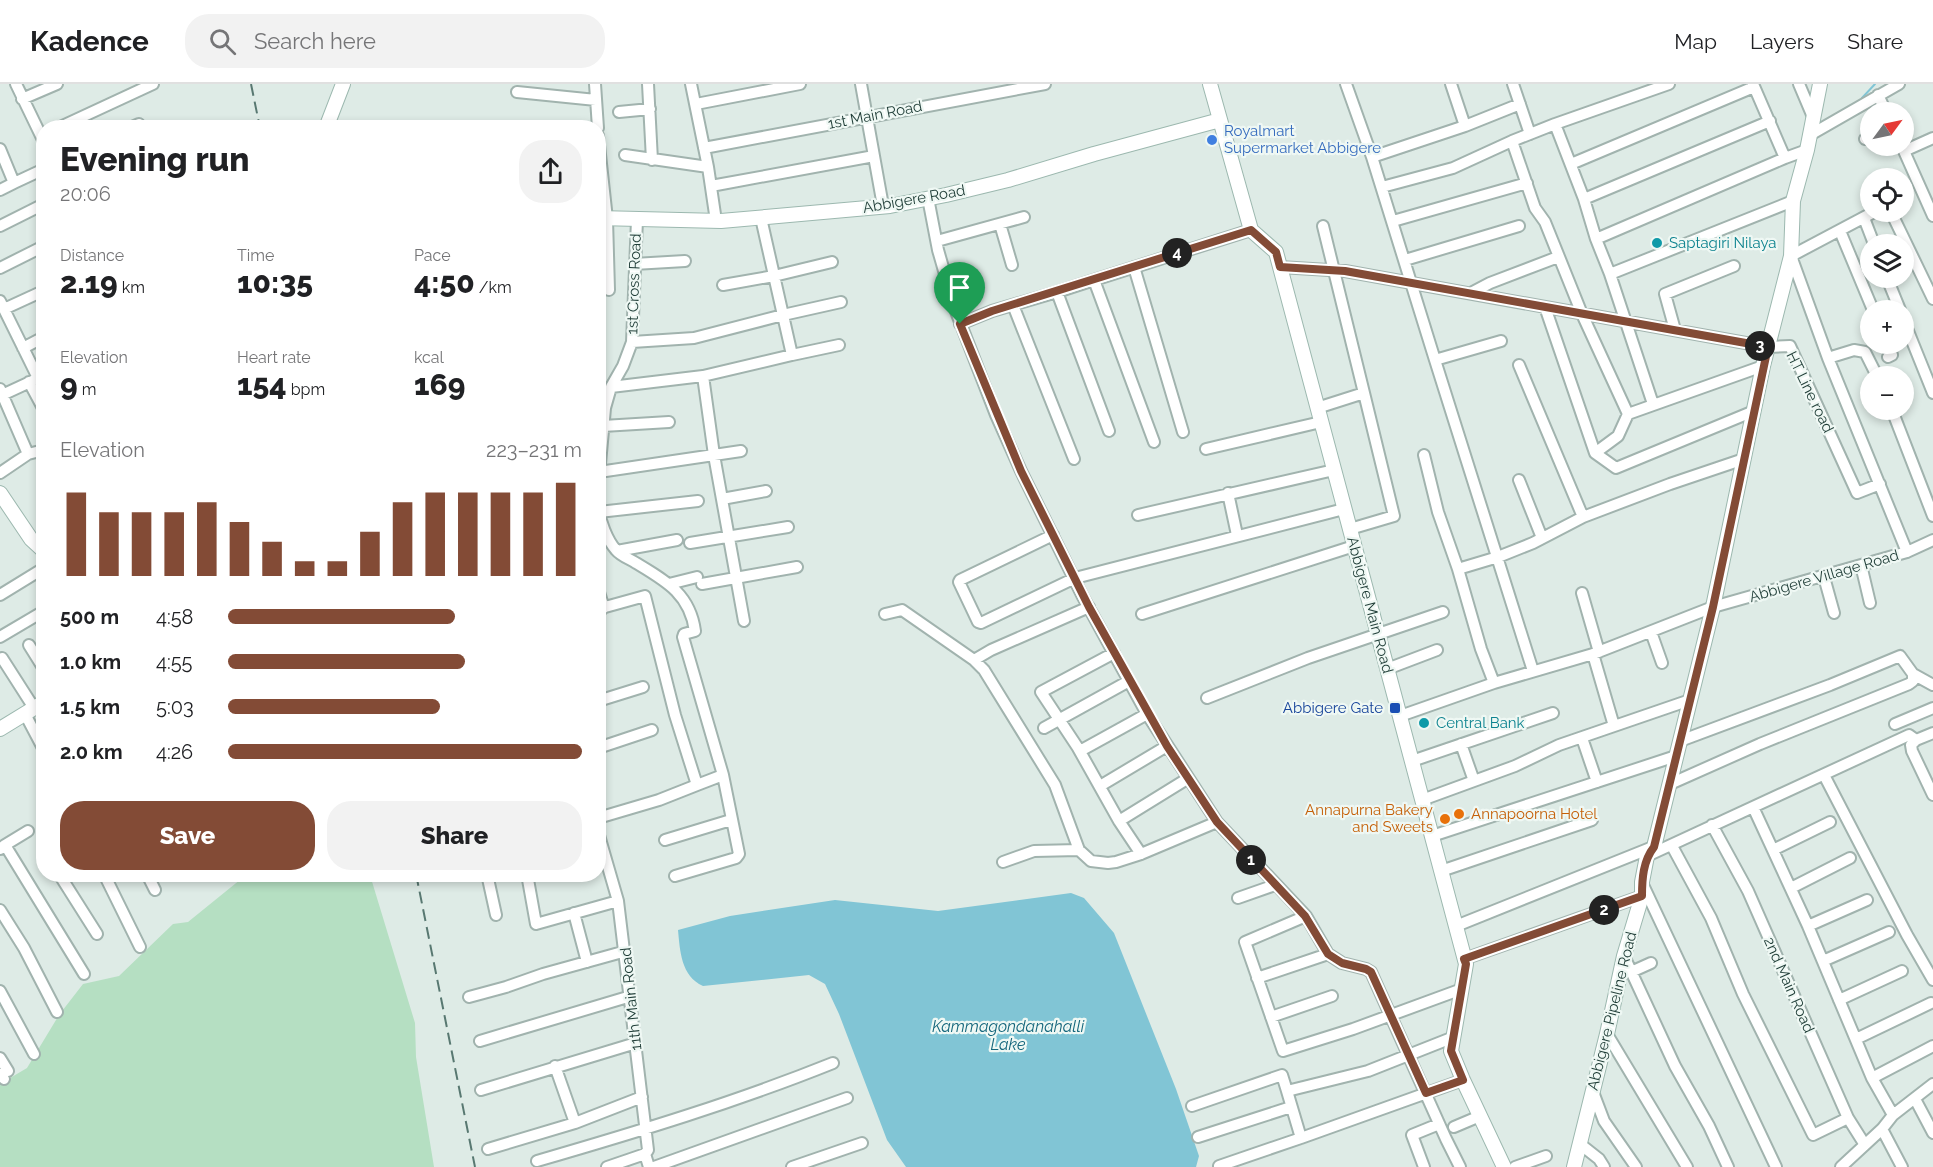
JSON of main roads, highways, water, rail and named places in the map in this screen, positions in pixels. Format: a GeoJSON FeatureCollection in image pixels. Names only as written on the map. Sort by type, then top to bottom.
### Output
{"type":"FeatureCollection","features":[{"type":"Feature","properties":{"kind":"water","name":"Kammagondanahalli Lake"},"geometry":{"type":"Polygon","coordinates":[[[1071,893],[1084,898],[1114,933],[1176,1089],[1199,1156],[1196,1167],[906,1167],[887,1140],[839,1014],[825,984],[809,975],[703,986],[690,976],[686,969],[678,930],[730,916],[835,900],[938,911],[1071,893]]]}},
{"type":"Feature","properties":{"kind":"waterway"},"geometry":{"type":"LineString","coordinates":[[1862,98],[1875,84]]}},
{"type":"Feature","properties":{"kind":"railway"},"geometry":{"type":"LineString","coordinates":[[251,84],[258,120]]}},
{"type":"Feature","properties":{"kind":"railway"},"geometry":{"type":"LineString","coordinates":[[418,882],[475,1167]]}},
{"type":"Feature","properties":{"kind":"place","name":"Royalmart Supermarket Abbigere"},"geometry":{"type":"Point","coordinates":[1212,140]}},
{"type":"Feature","properties":{"kind":"place","name":"Saptagiri Nilaya"},"geometry":{"type":"Point","coordinates":[1657,243]}},
{"type":"Feature","properties":{"kind":"place","name":"Abbigere Gate"},"geometry":{"type":"Point","coordinates":[1395,708]}},
{"type":"Feature","properties":{"kind":"place","name":"Central Bank"},"geometry":{"type":"Point","coordinates":[1424,723]}},
{"type":"Feature","properties":{"kind":"place","name":"Annapoorna Hotel"},"geometry":{"type":"Point","coordinates":[1459,814]}},
{"type":"Feature","properties":{"kind":"place","name":"Annapurna Bakery and Sweets"},"geometry":{"type":"Point","coordinates":[1445,819]}}]}
